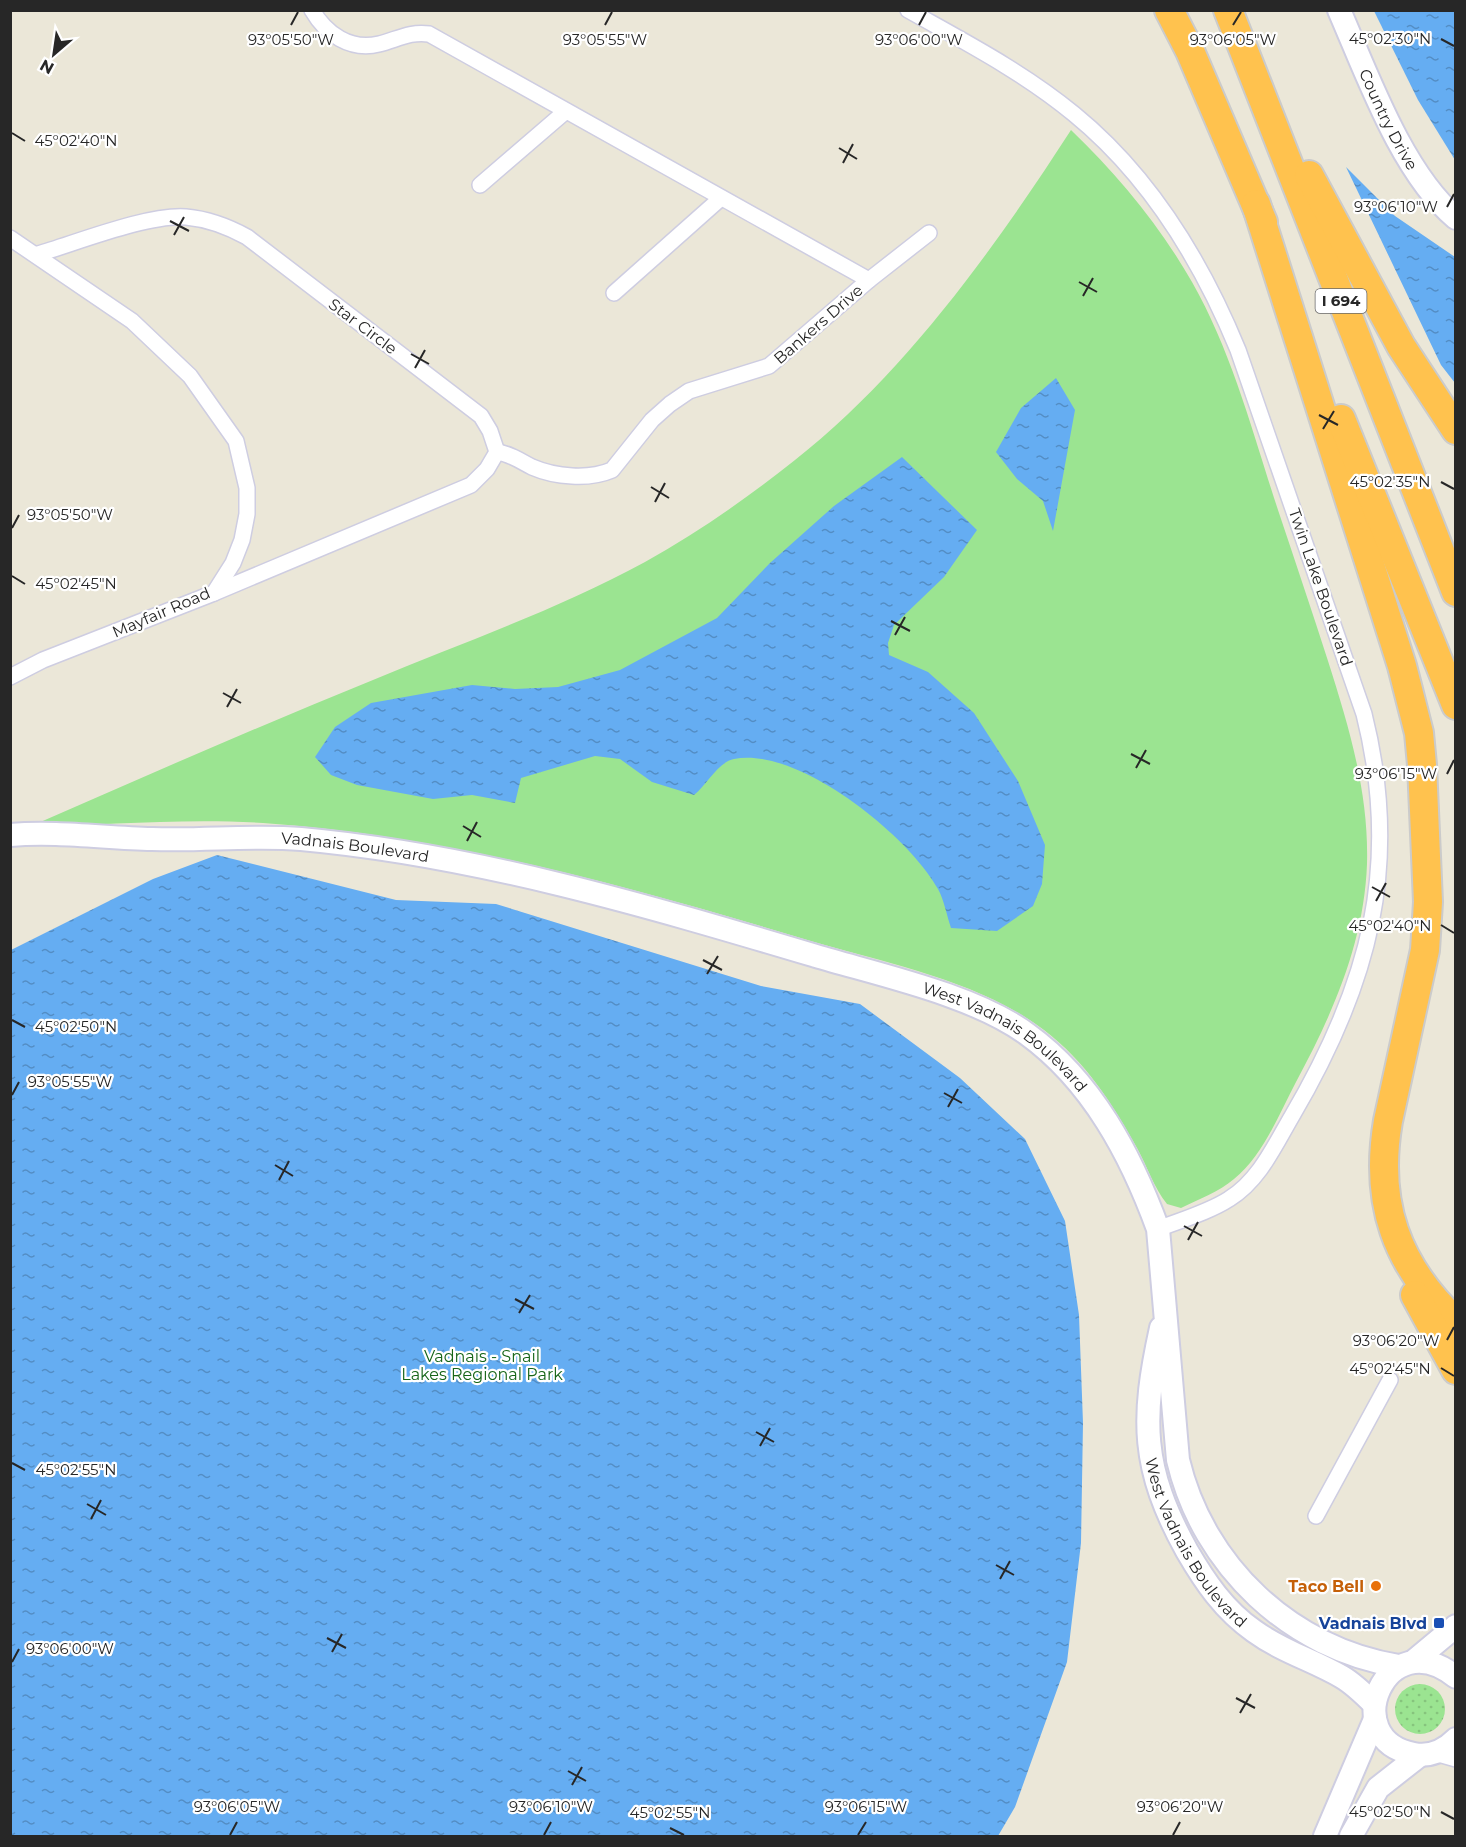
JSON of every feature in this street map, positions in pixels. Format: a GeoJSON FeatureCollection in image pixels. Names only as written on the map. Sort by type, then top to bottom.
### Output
{"type":"FeatureCollection","features":[{"type":"Feature","properties":{"kind":"highway","name":"I 694"},"geometry":{"type":"LineString","coordinates":[[1169,10],[1190,51],[1256,204],[1455,705]]}},
{"type":"Feature","properties":{"kind":"highway","name":"I 694"},"geometry":{"type":"LineString","coordinates":[[1229,10],[1455,592]]}},
{"type":"Feature","properties":{"kind":"highway"},"geometry":{"type":"LineString","coordinates":[[1229,10],[1309,175],[1401,346],[1455,430]]}},
{"type":"Feature","properties":{"kind":"highway"},"geometry":{"type":"LineString","coordinates":[[1256,204],[1402,666],[1419,733],[1428,902],[1425,950],[1383,1148],[1385,1197],[1383,1215],[1388,1238],[1455,1370]]}},
{"type":"Feature","properties":{"kind":"highway"},"geometry":{"type":"LineString","coordinates":[[1385,1197],[1400,1249],[1426,1290],[1455,1322]]}},
{"type":"Feature","properties":{"kind":"street","name":"Bankers Drive"},"geometry":{"type":"LineString","coordinates":[[312,10],[330,34],[361,46],[377,45],[408,34],[429,34],[869,280],[768,366],[689,390],[652,420],[612,470],[603,475],[549,473],[507,453],[497,452]]}},
{"type":"Feature","properties":{"kind":"street","name":"Twin Lake Boulevard"},"geometry":{"type":"LineString","coordinates":[[908,10],[1000,62],[1074,114],[1109,146],[1151,194],[1184,239],[1216,297],[1238,350],[1364,714],[1374,753],[1380,795],[1381,838],[1378,878],[1365,957],[1339,1029],[1313,1080],[1252,1178],[1229,1200],[1158,1229]]}},
{"type":"Feature","properties":{"kind":"street","name":"Country Drive"},"geometry":{"type":"LineString","coordinates":[[1339,10],[1408,159],[1446,210],[1455,218]]}},
{"type":"Feature","properties":{"kind":"street"},"geometry":{"type":"LineString","coordinates":[[480,185],[566,111]]}},
{"type":"Feature","properties":{"kind":"street"},"geometry":{"type":"LineString","coordinates":[[614,293],[721,198]]}},
{"type":"Feature","properties":{"kind":"street","name":"Star Circle"},"geometry":{"type":"LineString","coordinates":[[38,254],[159,218],[184,217],[227,226],[247,237],[481,416],[490,431],[497,452]]}},
{"type":"Feature","properties":{"kind":"street"},"geometry":{"type":"LineString","coordinates":[[869,280],[929,233]]}},
{"type":"Feature","properties":{"kind":"street","name":"Mayfair Road"},"geometry":{"type":"LineString","coordinates":[[10,238],[38,254],[132,321],[162,346],[203,392],[236,441],[248,488],[247,514],[242,540],[233,563],[214,593],[44,660],[10,677]]}},
{"type":"Feature","properties":{"kind":"street"},"geometry":{"type":"LineString","coordinates":[[214,593],[471,485],[487,469],[497,452]]}},
{"type":"Feature","properties":{"kind":"street","name":"Vadnais Boulevard"},"geometry":{"type":"LineString","coordinates":[[10,835],[157,840],[233,836],[300,839],[492,869],[605,895],[695,920]]}},
{"type":"Feature","properties":{"kind":"street","name":"West Vadnais Boulevard"},"geometry":{"type":"LineString","coordinates":[[695,920],[965,1002],[1025,1032],[1075,1075],[1123,1149],[1148,1199],[1158,1229],[1178,1460],[1185,1488],[1210,1542],[1236,1576],[1289,1621],[1315,1637],[1371,1662],[1406,1664],[1429,1662],[1444,1667],[1455,1677]]}},
{"type":"Feature","properties":{"kind":"street","name":"West Vadnais Boulevard"},"geometry":{"type":"LineString","coordinates":[[1165,1309],[1149,1392],[1149,1454],[1167,1515],[1190,1556],[1219,1599],[1252,1630],[1287,1652],[1344,1678],[1374,1711],[1381,1733],[1391,1745],[1405,1752],[1437,1756]]}},
{"type":"Feature","properties":{"kind":"street"},"geometry":{"type":"LineString","coordinates":[[1316,1516],[1390,1380]]}},
{"type":"Feature","properties":{"kind":"street"},"geometry":{"type":"LineString","coordinates":[[1325,1836],[1374,1711],[1378,1689],[1386,1676],[1406,1664],[1455,1626]]}},
{"type":"Feature","properties":{"kind":"street"},"geometry":{"type":"LineString","coordinates":[[1351,1836],[1378,1788],[1437,1756],[1455,1739]]}},
{"type":"Feature","properties":{"kind":"green space"},"geometry":{"type":"Polygon","coordinates":[[[1071,130],[1122,183],[1152,221],[1180,261],[1219,336],[1241,394],[1328,661],[1350,736],[1365,812],[1367,864],[1365,893],[1353,950],[1344,977],[1310,1056],[1270,1134],[1254,1159],[1228,1184],[1181,1208],[1167,1204],[1158,1191],[1128,1131],[1107,1099],[1085,1069],[1059,1042],[1019,1013],[991,999],[963,986],[903,967],[610,884],[542,867],[403,839],[333,830],[234,822],[29,827],[286,716],[579,595],[645,562],[722,514],[795,460],[835,426],[911,348],[980,263],[1071,130]]]}},
{"type":"Feature","properties":{"kind":"green space"},"geometry":{"type":"Polygon","coordinates":[[[1420,1684],[1438,1691],[1445,1709],[1438,1727],[1420,1734],[1402,1727],[1395,1709],[1402,1691],[1420,1684]]]}},
{"type":"Feature","properties":{"kind":"water"},"geometry":{"type":"Polygon","coordinates":[[[1374,11],[1455,11],[1455,160],[1418,100],[1374,11]]]}},
{"type":"Feature","properties":{"kind":"water"},"geometry":{"type":"Polygon","coordinates":[[[1346,167],[1395,216],[1455,257],[1455,383],[1441,365],[1346,167]]]}},
{"type":"Feature","properties":{"kind":"water"},"geometry":{"type":"Polygon","coordinates":[[[1056,378],[1075,410],[1053,531],[1043,501],[1017,479],[996,452],[1021,408],[1056,378]]]}},
{"type":"Feature","properties":{"kind":"water"},"geometry":{"type":"Polygon","coordinates":[[[902,457],[977,530],[944,577],[894,625],[888,643],[889,655],[928,672],[974,713],[1018,781],[1045,845],[1042,884],[1033,906],[997,931],[951,928],[938,889],[924,868],[903,844],[849,799],[819,780],[789,766],[760,759],[734,759],[723,764],[694,795],[652,782],[620,759],[595,756],[521,778],[515,803],[472,795],[433,799],[357,785],[331,775],[315,757],[335,727],[371,703],[472,685],[515,689],[558,687],[620,670],[717,618],[770,563],[834,506],[902,457]]]}},
{"type":"Feature","properties":{"kind":"water","name":"Vadnais - Snail Lakes Regional Park"},"geometry":{"type":"Polygon","coordinates":[[[217,855],[396,900],[496,904],[761,986],[860,1004],[960,1078],[1025,1139],[1065,1221],[1079,1315],[1083,1423],[1081,1543],[1067,1662],[1015,1807],[998,1836],[11,1836],[11,950],[153,879],[217,855]]]}},
{"type":"Feature","properties":{"kind":"place","name":"Taco Bell"},"geometry":{"type":"Point","coordinates":[1376,1586]}},
{"type":"Feature","properties":{"kind":"place","name":"Vadnais Blvd"},"geometry":{"type":"Point","coordinates":[1439,1623]}}]}
